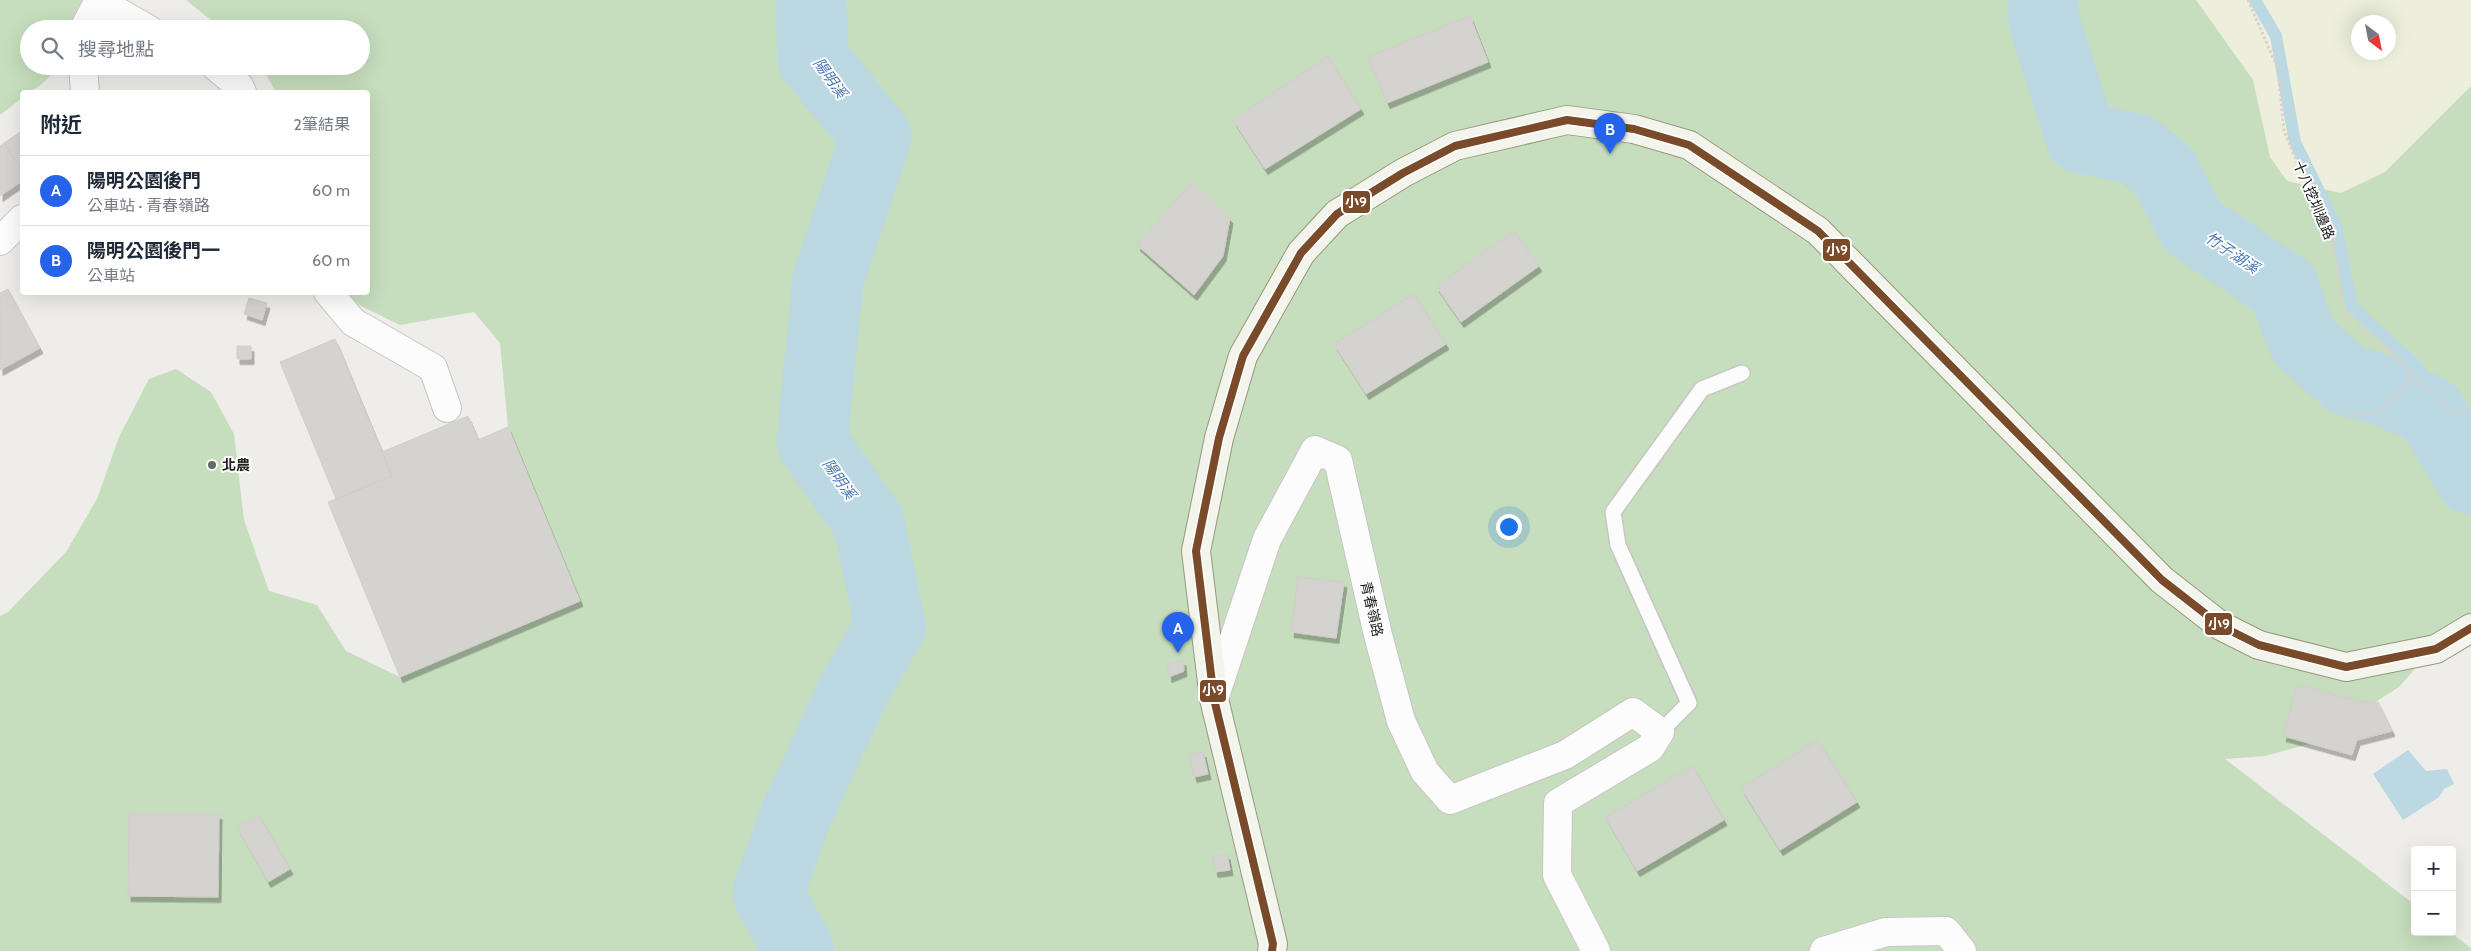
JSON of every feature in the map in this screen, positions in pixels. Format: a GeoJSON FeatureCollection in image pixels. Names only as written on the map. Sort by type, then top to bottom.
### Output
{"type":"FeatureCollection","features":[{"type":"Feature","properties":{"kind":"street"},"geometry":{"type":"LineString","coordinates":[[89,20],[99,1],[132,20]]}},
{"type":"Feature","properties":{"kind":"street"},"geometry":{"type":"LineString","coordinates":[[83,75],[85,90]]}},
{"type":"Feature","properties":{"kind":"street"},"geometry":{"type":"LineString","coordinates":[[226,75],[240,86],[241,90]]}},
{"type":"Feature","properties":{"kind":"street"},"geometry":{"type":"LineString","coordinates":[[1272,951],[1273,944],[1214,699],[1196,550],[1219,438],[1243,356],[1301,253],[1337,214],[1403,173],[1455,146],[1567,120],[1634,129],[1689,145],[1818,231],[2162,580],[2222,626],[2259,645],[2346,667],[2436,649],[2471,628]]}},
{"type":"Feature","properties":{"kind":"street"},"geometry":{"type":"LineString","coordinates":[[0,241],[20,221]]}},
{"type":"Feature","properties":{"kind":"street"},"geometry":{"type":"LineString","coordinates":[[330,295],[353,322],[433,368],[447,408]]}},
{"type":"Feature","properties":{"kind":"street","name":"青春嶺路"},"geometry":{"type":"LineString","coordinates":[[1214,699],[1267,539],[1315,450],[1338,460],[1378,635],[1401,721],[1425,772],[1450,800],[1565,755],[1633,712],[1660,732]]}},
{"type":"Feature","properties":{"kind":"street"},"geometry":{"type":"LineString","coordinates":[[1596,951],[1557,875],[1558,803],[1650,748],[1660,732]]}},
{"type":"Feature","properties":{"kind":"street"},"geometry":{"type":"LineString","coordinates":[[1824,951],[1886,932],[1946,931],[1962,951]]}},
{"type":"Feature","properties":{"kind":"lane"},"geometry":{"type":"LineString","coordinates":[[1660,732],[1689,703],[1618,545],[1613,512],[1702,390],[1742,373]]}},
{"type":"Feature","properties":{"kind":"path","name":"十八挖圳邊路"},"geometry":{"type":"LineString","coordinates":[[2248,0],[2278,69],[2284,130],[2306,183],[2332,234],[2344,313],[2379,341],[2406,367],[2412,377],[2453,414],[2471,415]]}},
{"type":"Feature","properties":{"kind":"path"},"geometry":{"type":"LineString","coordinates":[[2350,416],[2374,413],[2400,392],[2412,377]]}},
{"type":"Feature","properties":{"kind":"green space"},"geometry":{"type":"Polygon","coordinates":[[[0,0],[85,0],[76,20],[20,20],[20,75],[51,75],[33,90],[20,90],[20,100],[0,115],[0,0]]]}},
{"type":"Feature","properties":{"kind":"green space"},"geometry":{"type":"Polygon","coordinates":[[[186,0],[2196,0],[2253,80],[2270,157],[2287,181],[2341,193],[2385,172],[2471,86],[2471,616],[2442,638],[2399,687],[2309,744],[2265,756],[2225,759],[2411,902],[2411,936],[2455,936],[2471,948],[2471,951],[0,951],[0,616],[8,612],[66,552],[97,499],[119,437],[149,379],[176,369],[211,392],[234,434],[244,520],[269,591],[317,605],[346,651],[400,677],[580,601],[508,427],[500,343],[474,312],[400,325],[359,305],[348,295],[370,295],[370,90],[275,90],[266,75],[370,75],[370,20],[211,20],[186,0]]]}},
{"type":"Feature","properties":{"kind":"green space"},"geometry":{"type":"Polygon","coordinates":[[[2196,0],[2471,0],[2471,86],[2385,172],[2341,193],[2287,181],[2270,157],[2253,80],[2196,0]]]}},
{"type":"Feature","properties":{"kind":"water"},"geometry":{"type":"Polygon","coordinates":[[[2408,750],[2426,771],[2447,769],[2454,784],[2444,789],[2439,797],[2403,820],[2373,774],[2408,750]]]}},
{"type":"Feature","properties":{"kind":"building"},"geometry":{"type":"Polygon","coordinates":[[[1470,16],[1488,62],[1387,103],[1368,57],[1470,16]]]}},
{"type":"Feature","properties":{"kind":"building"},"geometry":{"type":"Polygon","coordinates":[[[1328,56],[1361,109],[1265,169],[1233,120],[1328,56]]]}},
{"type":"Feature","properties":{"kind":"building"},"geometry":{"type":"Polygon","coordinates":[[[20,132],[20,168],[4,143],[20,132]]]}},
{"type":"Feature","properties":{"kind":"building"},"geometry":{"type":"Polygon","coordinates":[[[4,143],[20,168],[20,182],[0,196],[0,146],[4,143]]]}},
{"type":"Feature","properties":{"kind":"building"},"geometry":{"type":"Polygon","coordinates":[[[1192,182],[1230,218],[1223,256],[1194,295],[1137,245],[1192,182]]]}},
{"type":"Feature","properties":{"kind":"building"},"geometry":{"type":"Polygon","coordinates":[[[1514,231],[1539,266],[1461,322],[1436,286],[1514,231]]]}},
{"type":"Feature","properties":{"kind":"building"},"geometry":{"type":"Polygon","coordinates":[[[8,289],[40,348],[0,370],[0,293],[8,289]]]}},
{"type":"Feature","properties":{"kind":"building"},"geometry":{"type":"Polygon","coordinates":[[[1414,294],[1446,344],[1366,394],[1334,344],[1414,294]]]}},
{"type":"Feature","properties":{"kind":"building"},"geometry":{"type":"Polygon","coordinates":[[[249,298],[267,303],[262,320],[244,314],[249,298]]]}},
{"type":"Feature","properties":{"kind":"building"},"geometry":{"type":"Polygon","coordinates":[[[335,339],[392,476],[336,499],[280,362],[335,339]]]}},
{"type":"Feature","properties":{"kind":"building"},"geometry":{"type":"Polygon","coordinates":[[[237,346],[251,346],[251,359],[237,359],[237,346]]]}},
{"type":"Feature","properties":{"kind":"building"},"geometry":{"type":"Polygon","coordinates":[[[468,416],[478,440],[508,427],[580,601],[400,677],[328,502],[392,476],[382,452],[468,416]]]}},
{"type":"Feature","properties":{"kind":"building"},"geometry":{"type":"Polygon","coordinates":[[[1298,577],[1344,582],[1336,638],[1291,632],[1298,577]]]}},
{"type":"Feature","properties":{"kind":"building"},"geometry":{"type":"Polygon","coordinates":[[[1183,660],[1184,671],[1169,677],[1167,665],[1183,660]]]}},
{"type":"Feature","properties":{"kind":"building"},"geometry":{"type":"Polygon","coordinates":[[[2297,685],[2363,702],[2378,702],[2392,731],[2357,740],[2352,755],[2283,736],[2297,685]]]}},
{"type":"Feature","properties":{"kind":"building"},"geometry":{"type":"Polygon","coordinates":[[[1818,740],[1857,802],[1780,850],[1741,788],[1818,740]]]}},
{"type":"Feature","properties":{"kind":"building"},"geometry":{"type":"Polygon","coordinates":[[[1203,752],[1208,774],[1194,777],[1189,755],[1203,752]]]}},
{"type":"Feature","properties":{"kind":"building"},"geometry":{"type":"Polygon","coordinates":[[[1693,766],[1724,820],[1637,871],[1605,817],[1693,766]]]}},
{"type":"Feature","properties":{"kind":"building"},"geometry":{"type":"Polygon","coordinates":[[[129,814],[219,814],[218,897],[128,896],[129,814]]]}},
{"type":"Feature","properties":{"kind":"building"},"geometry":{"type":"Polygon","coordinates":[[[259,815],[290,869],[268,882],[237,827],[259,815]]]}},
{"type":"Feature","properties":{"kind":"building"},"geometry":{"type":"Polygon","coordinates":[[[1227,854],[1230,870],[1215,872],[1212,857],[1227,854]]]}},
{"type":"Feature","properties":{"kind":"waterway","name":"陽明溪"},"geometry":{"type":"LineString","coordinates":[[799,951],[768,893],[794,820],[854,689],[890,627],[869,523],[812,442],[828,280],[876,137],[813,59],[811,0]]}},
{"type":"Feature","properties":{"kind":"waterway","name":"竹子湖溪"},"geometry":{"type":"LineString","coordinates":[[2043,0],[2044,21],[2081,138],[2136,149],[2164,171],[2192,226],[2284,288],[2303,341],[2347,380],[2389,392],[2431,412],[2471,479]]}},
{"type":"Feature","properties":{"kind":"waterway"},"geometry":{"type":"LineString","coordinates":[[2255,0],[2276,36],[2295,142],[2336,226],[2352,307],[2420,369],[2430,392],[2431,412]]}},
{"type":"Feature","properties":{"kind":"transit line","name":"小9"},"geometry":{"type":"LineString","coordinates":[[1272,951],[1273,944],[1214,699],[1196,551],[1219,438],[1243,356],[1301,253],[1337,214],[1403,173],[1455,146],[1567,120],[1634,129],[1689,145],[1818,231],[2162,580],[2221,626],[2259,645],[2346,667],[2436,649],[2471,628]]}},
{"type":"Feature","properties":{"kind":"place","name":"陽明公園後門一"},"geometry":{"type":"Point","coordinates":[1610,154]}},
{"type":"Feature","properties":{"kind":"place","name":"北農"},"geometry":{"type":"Point","coordinates":[212,465]}},
{"type":"Feature","properties":{"kind":"place","name":"陽明公園後門"},"geometry":{"type":"Point","coordinates":[1178,653]}}]}
